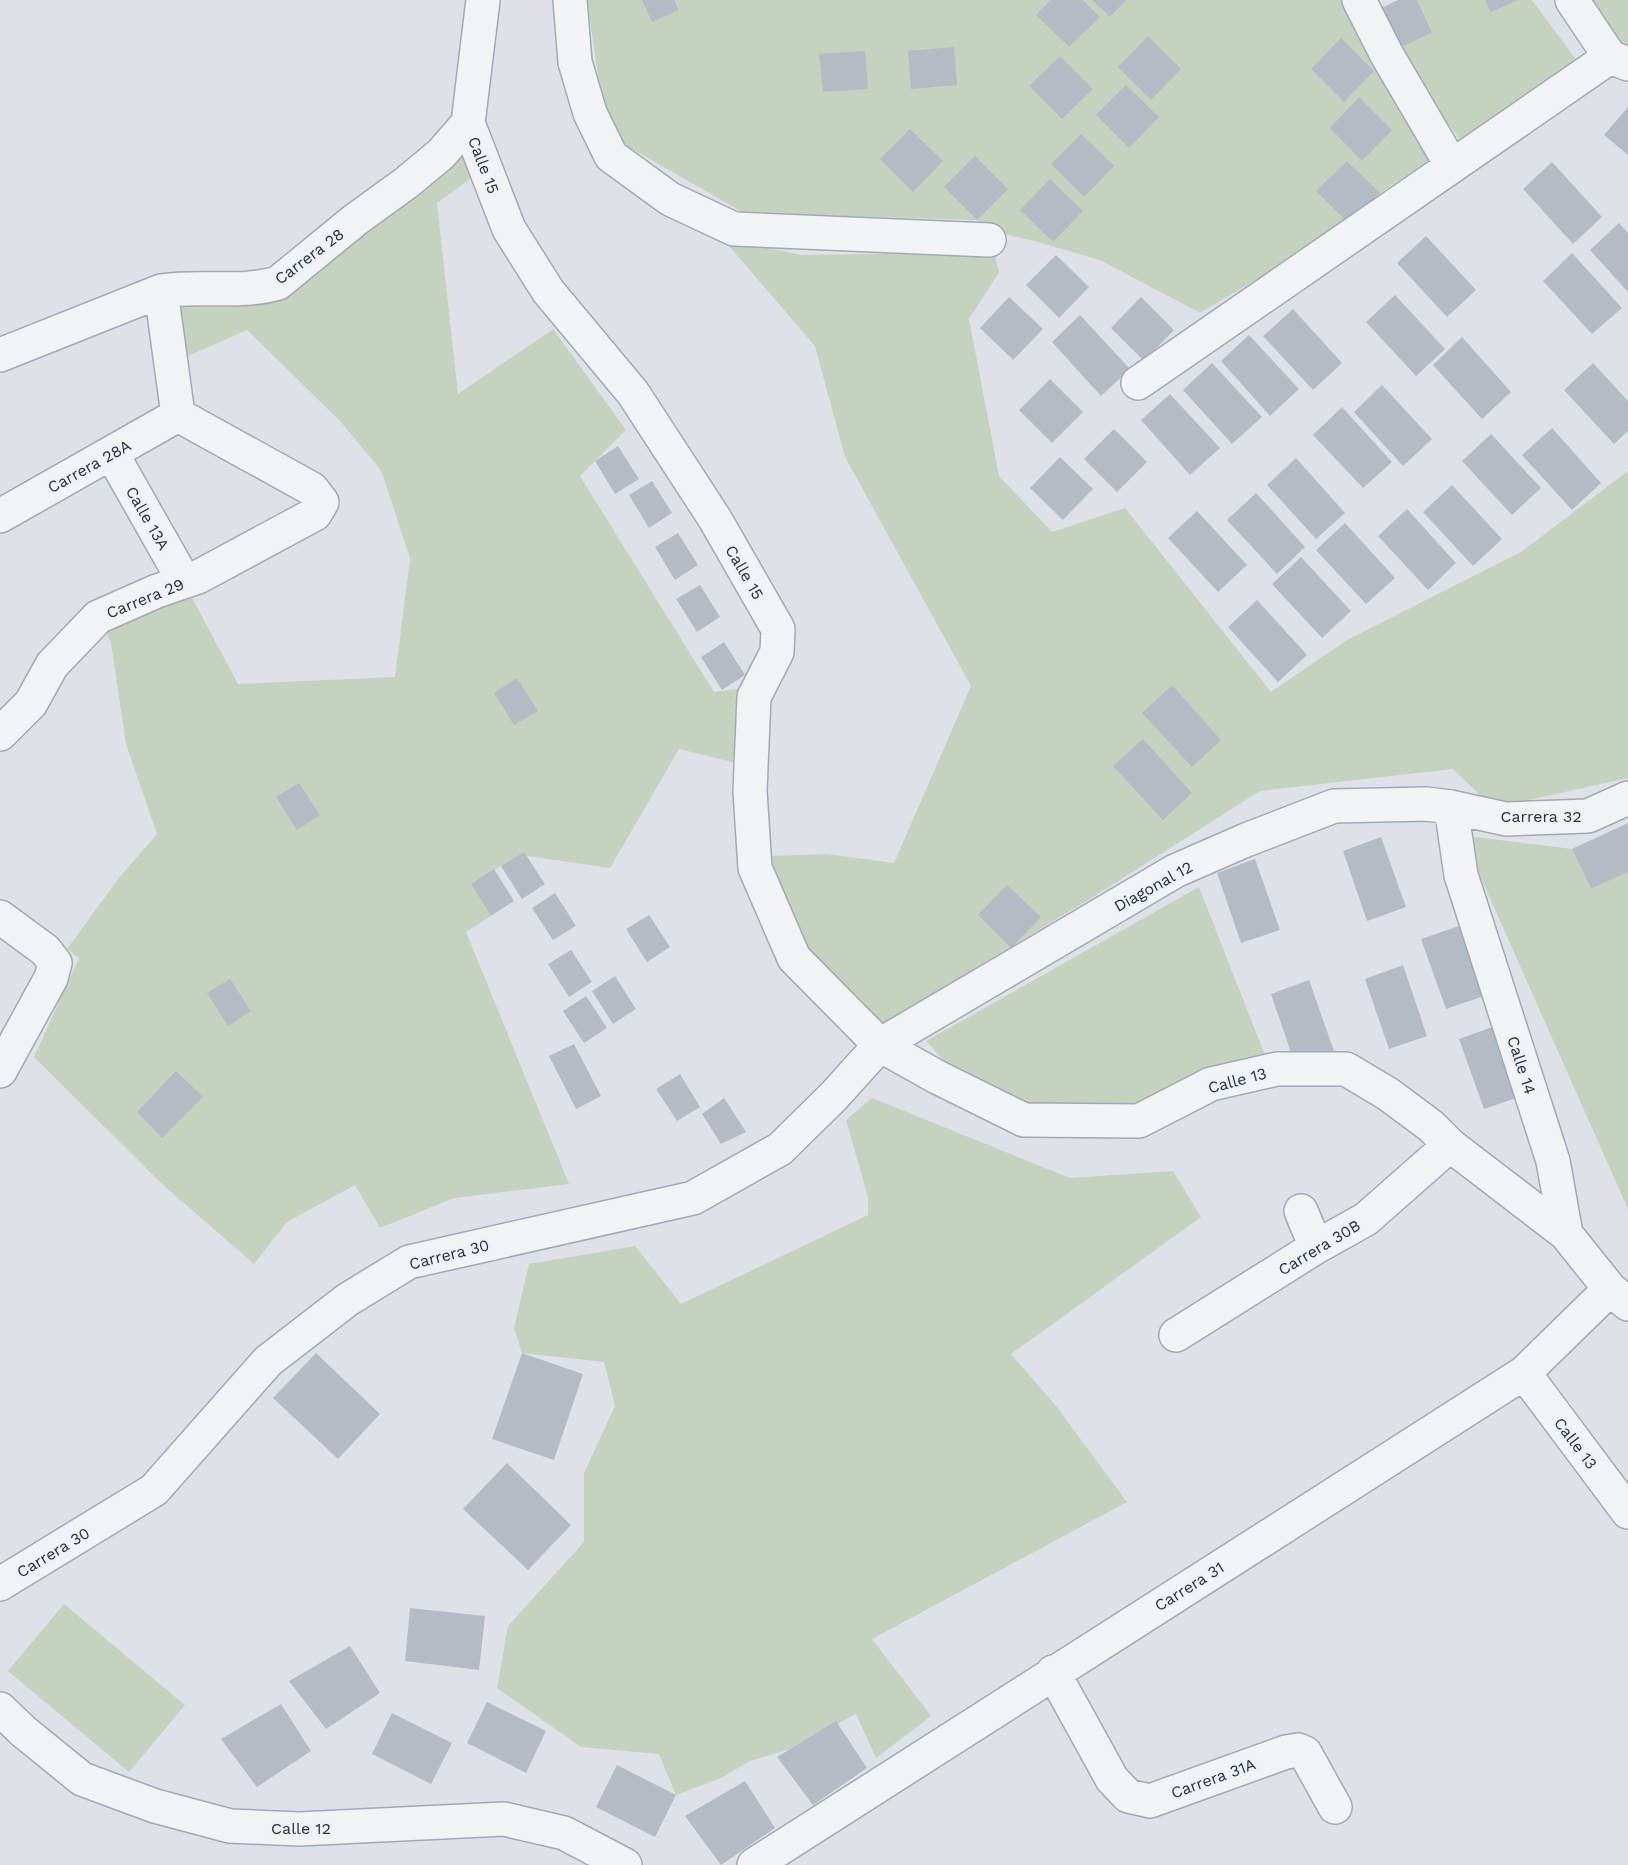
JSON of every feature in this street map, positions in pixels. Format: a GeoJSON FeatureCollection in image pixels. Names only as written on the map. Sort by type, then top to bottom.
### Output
{"type":"FeatureCollection","features":[{"type":"Feature","properties":{"kind":"street"},"geometry":{"type":"LineString","coordinates":[[468,123],[483,0]]}},
{"type":"Feature","properties":{"kind":"street"},"geometry":{"type":"LineString","coordinates":[[570,0],[575,62],[590,113],[611,156],[670,199],[734,229],[989,240]]}},
{"type":"Feature","properties":{"kind":"street"},"geometry":{"type":"LineString","coordinates":[[1359,0],[1387,55],[1452,166]]}},
{"type":"Feature","properties":{"kind":"street"},"geometry":{"type":"LineString","coordinates":[[1138,383],[1452,166],[1619,61],[1572,0]]}},
{"type":"Feature","properties":{"kind":"street","name":"Carrera 28"},"geometry":{"type":"LineString","coordinates":[[0,355],[161,291],[182,288],[264,288],[278,283],[355,220],[406,183],[441,153],[468,123]]}},
{"type":"Feature","properties":{"kind":"street","name":"Calle 15"},"geometry":{"type":"LineString","coordinates":[[468,123],[509,229],[548,291],[633,393],[715,519],[778,630],[777,652],[754,697],[750,791],[755,868],[794,958],[880,1045]]}},
{"type":"Feature","properties":{"kind":"street"},"geometry":{"type":"LineString","coordinates":[[161,291],[178,415]]}},
{"type":"Feature","properties":{"kind":"street","name":"Carrera 28A"},"geometry":{"type":"LineString","coordinates":[[0,516],[178,415]]}},
{"type":"Feature","properties":{"kind":"street","name":"Carrera 29"},"geometry":{"type":"LineString","coordinates":[[0,734],[31,703],[52,665],[98,617],[158,591],[198,577],[315,514],[322,502],[312,489],[178,415]]}},
{"type":"Feature","properties":{"kind":"street","name":"Calle 13A"},"geometry":{"type":"LineString","coordinates":[[112,454],[184,581]]}},
{"type":"Feature","properties":{"kind":"street","name":"Carrera 32"},"geometry":{"type":"LineString","coordinates":[[1451,807],[1506,819],[1587,816],[1628,798]]}},
{"type":"Feature","properties":{"kind":"street","name":"Diagonal 12"},"geometry":{"type":"LineString","coordinates":[[880,1045],[1175,871],[1246,840],[1334,806],[1426,804],[1451,807]]}},
{"type":"Feature","properties":{"kind":"street","name":"Calle 14"},"geometry":{"type":"LineString","coordinates":[[1451,807],[1461,875],[1553,1161],[1566,1234],[1619,1296]]}},
{"type":"Feature","properties":{"kind":"street"},"geometry":{"type":"LineString","coordinates":[[0,917],[45,950],[55,963],[51,978],[0,1071]]}},
{"type":"Feature","properties":{"kind":"street","name":"Calle 13"},"geometry":{"type":"LineString","coordinates":[[880,1045],[937,1077],[1024,1120],[1139,1121],[1211,1084],[1277,1070],[1346,1069],[1388,1094],[1431,1126],[1450,1145],[1566,1234]]}},
{"type":"Feature","properties":{"kind":"street","name":"Carrera 30"},"geometry":{"type":"LineString","coordinates":[[0,1584],[154,1490],[268,1361],[347,1300],[409,1262],[693,1198],[780,1149],[833,1097],[880,1045]]}},
{"type":"Feature","properties":{"kind":"street","name":"Carrera 30B"},"geometry":{"type":"LineString","coordinates":[[1176,1335],[1316,1247],[1366,1219],[1450,1145]]}},
{"type":"Feature","properties":{"kind":"street"},"geometry":{"type":"LineString","coordinates":[[1300,1211],[1316,1247]]}},
{"type":"Feature","properties":{"kind":"street","name":"Carrera 31"},"geometry":{"type":"LineString","coordinates":[[754,1865],[1524,1373],[1619,1296]]}},
{"type":"Feature","properties":{"kind":"street","name":"Calle 13"},"geometry":{"type":"LineString","coordinates":[[1524,1373],[1628,1512]]}},
{"type":"Feature","properties":{"kind":"street","name":"Carrera 31A"},"geometry":{"type":"LineString","coordinates":[[1053,1672],[1112,1779],[1128,1796],[1150,1801],[1286,1752],[1298,1750],[1305,1753],[1335,1807]]}},
{"type":"Feature","properties":{"kind":"street","name":"Calle 12"},"geometry":{"type":"LineString","coordinates":[[0,1709],[82,1779],[155,1806],[230,1826],[299,1829],[504,1819],[564,1833],[625,1865]]}},
{"type":"Feature","properties":{"kind":"green space"},"geometry":{"type":"Polygon","coordinates":[[[587,0],[1347,0],[1433,158],[1380,193],[1349,224],[1200,313],[1100,260],[990,231],[977,220],[744,213],[627,146],[604,116],[587,0]]]}},
{"type":"Feature","properties":{"kind":"green space"},"geometry":{"type":"Polygon","coordinates":[[[1417,0],[1532,0],[1580,65],[1461,141],[1394,50],[1431,33],[1417,0]]]}},
{"type":"Feature","properties":{"kind":"green space"},"geometry":{"type":"Polygon","coordinates":[[[1591,0],[1628,0],[1628,47],[1623,45],[1591,0]]]}},
{"type":"Feature","properties":{"kind":"green space"},"geometry":{"type":"Polygon","coordinates":[[[461,143],[470,179],[437,203],[458,394],[553,329],[626,430],[580,476],[714,692],[744,688],[736,763],[679,749],[610,868],[527,856],[524,852],[471,884],[491,916],[466,932],[569,1184],[454,1198],[380,1228],[355,1185],[287,1222],[254,1264],[162,1184],[34,1057],[79,958],[67,949],[118,879],[157,834],[126,744],[111,643],[103,625],[192,598],[238,684],[395,677],[410,558],[381,470],[340,421],[247,330],[181,359],[180,295],[272,296],[461,143]]]}},
{"type":"Feature","properties":{"kind":"green space"},"geometry":{"type":"Polygon","coordinates":[[[723,239],[802,255],[994,252],[999,272],[969,319],[999,476],[1052,532],[1125,508],[1271,692],[1347,640],[1521,552],[1628,471],[1628,778],[1493,808],[1453,769],[1260,791],[1093,897],[878,1027],[805,950],[766,856],[827,854],[894,863],[971,686],[845,457],[815,346],[723,239]]]}},
{"type":"Feature","properties":{"kind":"green space"},"geometry":{"type":"Polygon","coordinates":[[[1476,837],[1572,849],[1591,889],[1628,872],[1628,1209],[1465,842],[1476,837]]]}},
{"type":"Feature","properties":{"kind":"green space"},"geometry":{"type":"Polygon","coordinates":[[[1199,887],[1268,1063],[1145,1103],[1027,1114],[948,1065],[926,1041],[1199,887]]]}},
{"type":"Feature","properties":{"kind":"green space"},"geometry":{"type":"Polygon","coordinates":[[[872,1098],[1070,1178],[1173,1171],[1201,1217],[1011,1354],[1056,1406],[1127,1502],[872,1639],[931,1716],[876,1758],[856,1714],[790,1749],[750,1761],[721,1778],[676,1795],[659,1754],[581,1747],[497,1688],[508,1626],[584,1542],[584,1473],[615,1406],[604,1362],[522,1353],[514,1328],[529,1264],[635,1246],[681,1304],[868,1215],[868,1197],[846,1120],[872,1098]]]}},
{"type":"Feature","properties":{"kind":"green space"},"geometry":{"type":"Polygon","coordinates":[[[64,1604],[185,1705],[129,1772],[8,1671],[64,1604]]]}},
{"type":"Feature","properties":{"kind":"building"},"geometry":{"type":"Polygon","coordinates":[[[642,0],[674,0],[679,10],[652,22],[642,0]]]}},
{"type":"Feature","properties":{"kind":"building"},"geometry":{"type":"Polygon","coordinates":[[[1051,0],[1083,0],[1100,17],[1069,47],[1036,15],[1051,0]]]}},
{"type":"Feature","properties":{"kind":"building"},"geometry":{"type":"Polygon","coordinates":[[[1092,0],[1126,0],[1110,17],[1092,0]]]}},
{"type":"Feature","properties":{"kind":"building"},"geometry":{"type":"Polygon","coordinates":[[[1398,0],[1417,0],[1432,33],[1394,50],[1377,10],[1398,0]]]}},
{"type":"Feature","properties":{"kind":"building"},"geometry":{"type":"Polygon","coordinates":[[[1485,0],[1518,0],[1491,12],[1485,0]]]}},
{"type":"Feature","properties":{"kind":"building"},"geometry":{"type":"Polygon","coordinates":[[[1148,36],[1181,69],[1151,100],[1118,67],[1148,36]]]}},
{"type":"Feature","properties":{"kind":"building"},"geometry":{"type":"Polygon","coordinates":[[[1341,38],[1374,71],[1344,102],[1311,69],[1341,38]]]}},
{"type":"Feature","properties":{"kind":"building"},"geometry":{"type":"Polygon","coordinates":[[[954,47],[957,85],[911,89],[908,51],[954,47]]]}},
{"type":"Feature","properties":{"kind":"building"},"geometry":{"type":"Polygon","coordinates":[[[865,51],[868,89],[823,92],[819,54],[865,51]]]}},
{"type":"Feature","properties":{"kind":"building"},"geometry":{"type":"Polygon","coordinates":[[[1060,56],[1093,89],[1062,119],[1029,86],[1060,56]]]}},
{"type":"Feature","properties":{"kind":"building"},"geometry":{"type":"Polygon","coordinates":[[[1126,85],[1159,117],[1129,148],[1096,115],[1126,85]]]}},
{"type":"Feature","properties":{"kind":"building"},"geometry":{"type":"Polygon","coordinates":[[[1359,97],[1392,130],[1362,161],[1330,128],[1359,97]]]}},
{"type":"Feature","properties":{"kind":"building"},"geometry":{"type":"Polygon","coordinates":[[[1628,107],[1628,155],[1604,135],[1628,107]]]}},
{"type":"Feature","properties":{"kind":"building"},"geometry":{"type":"Polygon","coordinates":[[[910,129],[943,161],[913,192],[880,159],[910,129]]]}},
{"type":"Feature","properties":{"kind":"building"},"geometry":{"type":"Polygon","coordinates":[[[1081,134],[1114,166],[1084,197],[1051,164],[1081,134]]]}},
{"type":"Feature","properties":{"kind":"building"},"geometry":{"type":"Polygon","coordinates":[[[975,156],[1008,189],[977,220],[944,187],[975,156]]]}},
{"type":"Feature","properties":{"kind":"building"},"geometry":{"type":"Polygon","coordinates":[[[1347,161],[1380,193],[1349,224],[1316,191],[1347,161]]]}},
{"type":"Feature","properties":{"kind":"building"},"geometry":{"type":"Polygon","coordinates":[[[1552,162],[1602,217],[1573,244],[1523,189],[1552,162]]]}},
{"type":"Feature","properties":{"kind":"building"},"geometry":{"type":"Polygon","coordinates":[[[1050,179],[1083,211],[1053,242],[1020,210],[1050,179]]]}},
{"type":"Feature","properties":{"kind":"building"},"geometry":{"type":"Polygon","coordinates":[[[1619,223],[1628,233],[1628,292],[1590,250],[1619,223]]]}},
{"type":"Feature","properties":{"kind":"building"},"geometry":{"type":"Polygon","coordinates":[[[1426,236],[1476,290],[1447,317],[1397,263],[1426,236]]]}},
{"type":"Feature","properties":{"kind":"building"},"geometry":{"type":"Polygon","coordinates":[[[1572,253],[1622,308],[1592,334],[1543,281],[1572,253]]]}},
{"type":"Feature","properties":{"kind":"building"},"geometry":{"type":"Polygon","coordinates":[[[1056,255],[1089,287],[1059,318],[1026,285],[1056,255]]]}},
{"type":"Feature","properties":{"kind":"building"},"geometry":{"type":"Polygon","coordinates":[[[1395,295],[1445,349],[1416,376],[1366,322],[1395,295]]]}},
{"type":"Feature","properties":{"kind":"building"},"geometry":{"type":"Polygon","coordinates":[[[1009,297],[1043,329],[1013,360],[980,328],[1009,297]]]}},
{"type":"Feature","properties":{"kind":"building"},"geometry":{"type":"Polygon","coordinates":[[[1141,297],[1174,330],[1144,361],[1111,328],[1141,297]]]}},
{"type":"Feature","properties":{"kind":"building"},"geometry":{"type":"Polygon","coordinates":[[[1293,309],[1342,363],[1313,390],[1263,336],[1293,309]]]}},
{"type":"Feature","properties":{"kind":"building"},"geometry":{"type":"Polygon","coordinates":[[[1080,315],[1130,369],[1101,396],[1052,342],[1080,315]]]}},
{"type":"Feature","properties":{"kind":"building"},"geometry":{"type":"Polygon","coordinates":[[[1249,335],[1299,389],[1270,416],[1221,361],[1249,335]]]}},
{"type":"Feature","properties":{"kind":"building"},"geometry":{"type":"Polygon","coordinates":[[[1462,337],[1511,392],[1482,419],[1433,365],[1462,337]]]}},
{"type":"Feature","properties":{"kind":"building"},"geometry":{"type":"Polygon","coordinates":[[[1212,363],[1262,417],[1232,444],[1183,390],[1212,363]]]}},
{"type":"Feature","properties":{"kind":"building"},"geometry":{"type":"Polygon","coordinates":[[[1593,363],[1628,401],[1628,431],[1614,444],[1564,390],[1593,363]]]}},
{"type":"Feature","properties":{"kind":"building"},"geometry":{"type":"Polygon","coordinates":[[[1050,379],[1083,412],[1052,443],[1019,410],[1050,379]]]}},
{"type":"Feature","properties":{"kind":"building"},"geometry":{"type":"Polygon","coordinates":[[[1382,385],[1432,439],[1403,466],[1354,412],[1382,385]]]}},
{"type":"Feature","properties":{"kind":"building"},"geometry":{"type":"Polygon","coordinates":[[[1170,394],[1220,448],[1190,475],[1141,420],[1170,394]]]}},
{"type":"Feature","properties":{"kind":"building"},"geometry":{"type":"Polygon","coordinates":[[[1342,407],[1392,462],[1363,488],[1313,435],[1342,407]]]}},
{"type":"Feature","properties":{"kind":"building"},"geometry":{"type":"Polygon","coordinates":[[[1552,428],[1601,483],[1572,510],[1522,455],[1552,428]]]}},
{"type":"Feature","properties":{"kind":"building"},"geometry":{"type":"Polygon","coordinates":[[[1114,429],[1147,462],[1117,492],[1084,459],[1114,429]]]}},
{"type":"Feature","properties":{"kind":"building"},"geometry":{"type":"Polygon","coordinates":[[[1491,434],[1541,488],[1512,515],[1462,461],[1491,434]]]}},
{"type":"Feature","properties":{"kind":"building"},"geometry":{"type":"Polygon","coordinates":[[[618,446],[639,479],[615,494],[595,461],[618,446]]]}},
{"type":"Feature","properties":{"kind":"building"},"geometry":{"type":"Polygon","coordinates":[[[1060,457],[1093,489],[1063,520],[1030,488],[1060,457]]]}},
{"type":"Feature","properties":{"kind":"building"},"geometry":{"type":"Polygon","coordinates":[[[1296,458],[1345,513],[1316,539],[1267,485],[1296,458]]]}},
{"type":"Feature","properties":{"kind":"building"},"geometry":{"type":"Polygon","coordinates":[[[652,481],[672,513],[649,528],[629,495],[652,481]]]}},
{"type":"Feature","properties":{"kind":"building"},"geometry":{"type":"Polygon","coordinates":[[[1452,485],[1502,539],[1473,566],[1423,512],[1452,485]]]}},
{"type":"Feature","properties":{"kind":"building"},"geometry":{"type":"Polygon","coordinates":[[[1256,493],[1305,547],[1277,574],[1227,520],[1256,493]]]}},
{"type":"Feature","properties":{"kind":"building"},"geometry":{"type":"Polygon","coordinates":[[[1407,509],[1456,563],[1428,590],[1378,536],[1407,509]]]}},
{"type":"Feature","properties":{"kind":"building"},"geometry":{"type":"Polygon","coordinates":[[[1197,511],[1247,565],[1218,592],[1168,538],[1197,511]]]}},
{"type":"Feature","properties":{"kind":"building"},"geometry":{"type":"Polygon","coordinates":[[[1345,523],[1395,578],[1366,604],[1316,550],[1345,523]]]}},
{"type":"Feature","properties":{"kind":"building"},"geometry":{"type":"Polygon","coordinates":[[[678,533],[698,565],[675,580],[655,547],[678,533]]]}},
{"type":"Feature","properties":{"kind":"building"},"geometry":{"type":"Polygon","coordinates":[[[1301,557],[1351,611],[1322,638],[1272,584],[1301,557]]]}},
{"type":"Feature","properties":{"kind":"building"},"geometry":{"type":"Polygon","coordinates":[[[700,585],[720,617],[697,632],[676,599],[700,585]]]}},
{"type":"Feature","properties":{"kind":"building"},"geometry":{"type":"Polygon","coordinates":[[[1257,600],[1307,655],[1278,682],[1228,627],[1257,600]]]}},
{"type":"Feature","properties":{"kind":"building"},"geometry":{"type":"Polygon","coordinates":[[[724,642],[745,675],[722,690],[701,657],[724,642]]]}},
{"type":"Feature","properties":{"kind":"building"},"geometry":{"type":"Polygon","coordinates":[[[517,678],[538,711],[514,725],[494,693],[517,678]]]}},
{"type":"Feature","properties":{"kind":"building"},"geometry":{"type":"Polygon","coordinates":[[[1172,685],[1221,740],[1192,767],[1142,713],[1172,685]]]}},
{"type":"Feature","properties":{"kind":"building"},"geometry":{"type":"Polygon","coordinates":[[[1143,739],[1192,793],[1163,820],[1113,766],[1143,739]]]}},
{"type":"Feature","properties":{"kind":"building"},"geometry":{"type":"Polygon","coordinates":[[[299,783],[320,815],[297,830],[276,797],[299,783]]]}},
{"type":"Feature","properties":{"kind":"building"},"geometry":{"type":"Polygon","coordinates":[[[1628,823],[1628,872],[1591,889],[1572,849],[1628,823]]]}},
{"type":"Feature","properties":{"kind":"building"},"geometry":{"type":"Polygon","coordinates":[[[1381,837],[1406,907],[1367,921],[1343,851],[1381,837]]]}},
{"type":"Feature","properties":{"kind":"building"},"geometry":{"type":"Polygon","coordinates":[[[524,852],[545,884],[522,899],[501,866],[524,852]]]}},
{"type":"Feature","properties":{"kind":"building"},"geometry":{"type":"Polygon","coordinates":[[[1255,859],[1280,930],[1241,943],[1217,873],[1255,859]]]}},
{"type":"Feature","properties":{"kind":"building"},"geometry":{"type":"Polygon","coordinates":[[[494,869],[514,901],[491,916],[471,884],[494,869]]]}},
{"type":"Feature","properties":{"kind":"building"},"geometry":{"type":"Polygon","coordinates":[[[1007,885],[1041,917],[1011,948],[978,915],[1007,885]]]}},
{"type":"Feature","properties":{"kind":"building"},"geometry":{"type":"Polygon","coordinates":[[[555,893],[576,926],[553,940],[532,908],[555,893]]]}},
{"type":"Feature","properties":{"kind":"building"},"geometry":{"type":"Polygon","coordinates":[[[649,915],[670,947],[647,962],[626,929],[649,915]]]}},
{"type":"Feature","properties":{"kind":"building"},"geometry":{"type":"Polygon","coordinates":[[[1459,926],[1484,996],[1446,1009],[1421,939],[1459,926]]]}},
{"type":"Feature","properties":{"kind":"building"},"geometry":{"type":"Polygon","coordinates":[[[571,950],[592,982],[569,997],[548,964],[571,950]]]}},
{"type":"Feature","properties":{"kind":"building"},"geometry":{"type":"Polygon","coordinates":[[[1403,965],[1427,1036],[1389,1049],[1365,979],[1403,965]]]}},
{"type":"Feature","properties":{"kind":"building"},"geometry":{"type":"Polygon","coordinates":[[[615,976],[636,1009],[613,1024],[592,991],[615,976]]]}},
{"type":"Feature","properties":{"kind":"building"},"geometry":{"type":"Polygon","coordinates":[[[230,979],[251,1011],[228,1026],[207,993],[230,979]]]}},
{"type":"Feature","properties":{"kind":"building"},"geometry":{"type":"Polygon","coordinates":[[[1309,980],[1334,1051],[1295,1064],[1271,994],[1309,980]]]}},
{"type":"Feature","properties":{"kind":"building"},"geometry":{"type":"Polygon","coordinates":[[[586,996],[607,1028],[584,1043],[563,1011],[586,996]]]}},
{"type":"Feature","properties":{"kind":"building"},"geometry":{"type":"Polygon","coordinates":[[[1498,1025],[1522,1096],[1484,1109],[1459,1039],[1498,1025]]]}},
{"type":"Feature","properties":{"kind":"building"},"geometry":{"type":"Polygon","coordinates":[[[574,1044],[601,1096],[576,1109],[549,1056],[574,1044]]]}},
{"type":"Feature","properties":{"kind":"building"},"geometry":{"type":"Polygon","coordinates":[[[176,1071],[203,1097],[162,1138],[137,1112],[176,1071]]]}},
{"type":"Feature","properties":{"kind":"building"},"geometry":{"type":"Polygon","coordinates":[[[680,1074],[700,1107],[677,1121],[656,1089],[680,1074]]]}},
{"type":"Feature","properties":{"kind":"building"},"geometry":{"type":"Polygon","coordinates":[[[724,1098],[746,1132],[721,1144],[702,1114],[724,1098]]]}},
{"type":"Feature","properties":{"kind":"building"},"geometry":{"type":"Polygon","coordinates":[[[316,1353],[380,1414],[338,1459],[273,1398],[316,1353]]]}},
{"type":"Feature","properties":{"kind":"building"},"geometry":{"type":"Polygon","coordinates":[[[522,1353],[583,1374],[554,1460],[492,1439],[522,1353]]]}},
{"type":"Feature","properties":{"kind":"building"},"geometry":{"type":"Polygon","coordinates":[[[507,1463],[571,1525],[528,1570],[463,1509],[507,1463]]]}},
{"type":"Feature","properties":{"kind":"building"},"geometry":{"type":"Polygon","coordinates":[[[410,1608],[485,1616],[479,1670],[405,1661],[410,1608]]]}},
{"type":"Feature","properties":{"kind":"building"},"geometry":{"type":"Polygon","coordinates":[[[350,1646],[380,1693],[326,1729],[289,1681],[350,1646]]]}},
{"type":"Feature","properties":{"kind":"building"},"geometry":{"type":"Polygon","coordinates":[[[487,1702],[546,1731],[526,1773],[467,1743],[487,1702]]]}},
{"type":"Feature","properties":{"kind":"building"},"geometry":{"type":"Polygon","coordinates":[[[281,1704],[311,1751],[257,1787],[221,1739],[281,1704]]]}},
{"type":"Feature","properties":{"kind":"building"},"geometry":{"type":"Polygon","coordinates":[[[392,1713],[452,1743],[431,1784],[372,1754],[392,1713]]]}},
{"type":"Feature","properties":{"kind":"building"},"geometry":{"type":"Polygon","coordinates":[[[836,1721],[867,1768],[813,1805],[777,1757],[836,1721]]]}},
{"type":"Feature","properties":{"kind":"building"},"geometry":{"type":"Polygon","coordinates":[[[617,1765],[676,1795],[655,1837],[596,1807],[617,1765]]]}},
{"type":"Feature","properties":{"kind":"building"},"geometry":{"type":"Polygon","coordinates":[[[745,1781],[775,1828],[721,1865],[685,1816],[745,1781]]]}}]}
